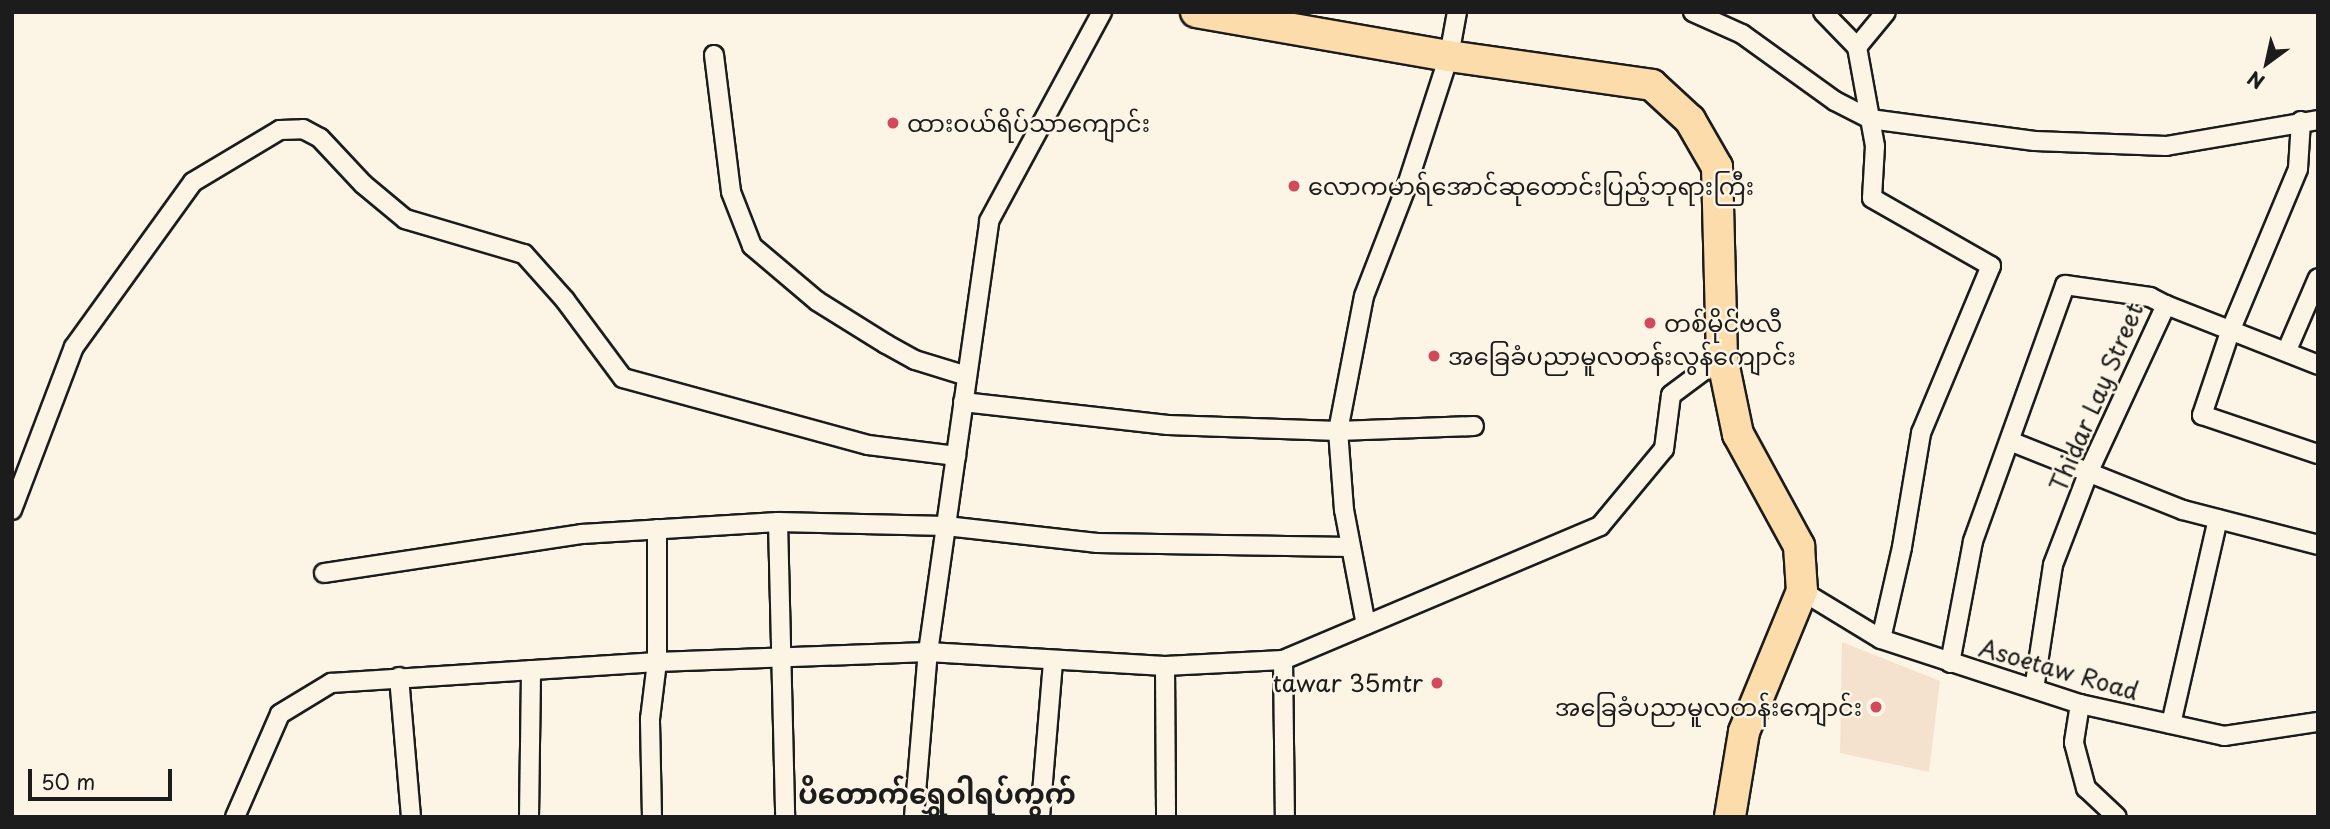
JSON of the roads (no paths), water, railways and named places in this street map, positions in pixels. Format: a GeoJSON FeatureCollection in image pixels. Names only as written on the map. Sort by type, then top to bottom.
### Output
{"type":"FeatureCollection","features":[{"type":"Feature","properties":{"kind":"highway"},"geometry":{"type":"LineString","coordinates":[[1196,12],[1254,19],[1449,56],[1652,85],[1690,120],[1717,167],[1721,358],[1738,434],[1799,547],[1802,591],[1744,732],[1730,817]]}},
{"type":"Feature","properties":{"kind":"street"},"geometry":{"type":"LineString","coordinates":[[914,817],[928,652],[989,221],[1102,12]]}},
{"type":"Feature","properties":{"kind":"street"},"geometry":{"type":"LineString","coordinates":[[1366,625],[1350,547],[1338,431],[1364,296],[1407,186],[1449,56],[1457,12]]}},
{"type":"Feature","properties":{"kind":"street"},"geometry":{"type":"LineString","coordinates":[[1693,12],[1742,34],[1835,101],[1870,119],[2035,141],[2166,146],[2309,120],[2298,169],[2231,329],[2202,415],[2318,454]]}},
{"type":"Feature","properties":{"kind":"street"},"geometry":{"type":"LineString","coordinates":[[1823,12],[1857,47],[1875,146],[1872,198],[1991,266],[1921,433],[1902,547],[1881,639]]}},
{"type":"Feature","properties":{"kind":"street"},"geometry":{"type":"LineString","coordinates":[[1857,47],[1886,12]]}},
{"type":"Feature","properties":{"kind":"street"},"geometry":{"type":"LineString","coordinates":[[715,55],[731,192],[752,246],[817,301],[886,344],[915,360],[967,376]]}},
{"type":"Feature","properties":{"kind":"street"},"geometry":{"type":"LineString","coordinates":[[12,510],[74,347],[193,182],[280,130],[303,129],[320,138],[363,184],[405,219],[524,254],[565,300],[623,378],[868,445],[956,456]]}},
{"type":"Feature","properties":{"kind":"street"},"geometry":{"type":"LineString","coordinates":[[2287,350],[2318,278]]}},
{"type":"Feature","properties":{"kind":"street","name":"Thidar Lay Street"},"geometry":{"type":"LineString","coordinates":[[2011,442],[2064,285],[2150,297],[2166,305],[2089,471],[2053,565],[2034,689]]}},
{"type":"Feature","properties":{"kind":"street"},"geometry":{"type":"LineString","coordinates":[[2166,305],[2287,350],[2318,365]]}},
{"type":"Feature","properties":{"kind":"street"},"geometry":{"type":"LineString","coordinates":[[235,817],[280,714],[331,683],[657,662],[928,652],[1165,666],[1283,660],[1600,526],[1664,449],[1671,395],[1721,358]]}},
{"type":"Feature","properties":{"kind":"street"},"geometry":{"type":"LineString","coordinates":[[964,402],[1168,425],[1338,431],[1474,426]]}},
{"type":"Feature","properties":{"kind":"street"},"geometry":{"type":"LineString","coordinates":[[1950,663],[1973,541],[2011,442],[2183,510],[2318,545]]}},
{"type":"Feature","properties":{"kind":"street"},"geometry":{"type":"LineString","coordinates":[[2171,724],[2218,519]]}},
{"type":"Feature","properties":{"kind":"street"},"geometry":{"type":"LineString","coordinates":[[324,573],[582,534],[778,522],[946,526],[1097,543],[1350,547]]}},
{"type":"Feature","properties":{"kind":"street"},"geometry":{"type":"LineString","coordinates":[[778,522],[784,657],[785,817]]}},
{"type":"Feature","properties":{"kind":"street"},"geometry":{"type":"LineString","coordinates":[[652,817],[650,719],[657,662],[657,529]]}},
{"type":"Feature","properties":{"kind":"street","name":"Asoetaw Road"},"geometry":{"type":"LineString","coordinates":[[1802,591],[1881,639],[2080,704],[2224,736],[2318,722]]}},
{"type":"Feature","properties":{"kind":"street"},"geometry":{"type":"LineString","coordinates":[[1283,660],[1284,817]]}},
{"type":"Feature","properties":{"kind":"street"},"geometry":{"type":"LineString","coordinates":[[1040,817],[1053,661]]}},
{"type":"Feature","properties":{"kind":"street"},"geometry":{"type":"LineString","coordinates":[[1165,666],[1166,817]]}},
{"type":"Feature","properties":{"kind":"street"},"geometry":{"type":"LineString","coordinates":[[529,817],[531,670]]}},
{"type":"Feature","properties":{"kind":"street"},"geometry":{"type":"LineString","coordinates":[[399,677],[411,817]]}},
{"type":"Feature","properties":{"kind":"street"},"geometry":{"type":"LineString","coordinates":[[2080,704],[2074,743],[2086,788],[2116,817]]}},
{"type":"Feature","properties":{"kind":"place","name":"ထားဝယ်ရိပ်သာကျောင်း"},"geometry":{"type":"Point","coordinates":[893,123]}},
{"type":"Feature","properties":{"kind":"place","name":"လောကမာရ်အောင်ဆုတောင်းပြည့်ဘုရားကြီး"},"geometry":{"type":"Point","coordinates":[1294,186]}},
{"type":"Feature","properties":{"kind":"place","name":"တစ်မိုင်ဗလီ"},"geometry":{"type":"Point","coordinates":[1650,323]}},
{"type":"Feature","properties":{"kind":"place","name":"အခြေခံပညာမူလတန်းလွန်ကျောင်း"},"geometry":{"type":"Point","coordinates":[1434,356]}},
{"type":"Feature","properties":{"kind":"place","name":"tawar 35mtr"},"geometry":{"type":"Point","coordinates":[1437,683]}},
{"type":"Feature","properties":{"kind":"place","name":"အခြေခံပညာမူလတန်းကျောင်း"},"geometry":{"type":"Point","coordinates":[1876,707]}},
{"type":"Feature","properties":{"kind":"district","name":"ပိတောက်ရွှေဝါရပ်ကွက်"},"geometry":{"type":"Point","coordinates":[937,793]}}]}
